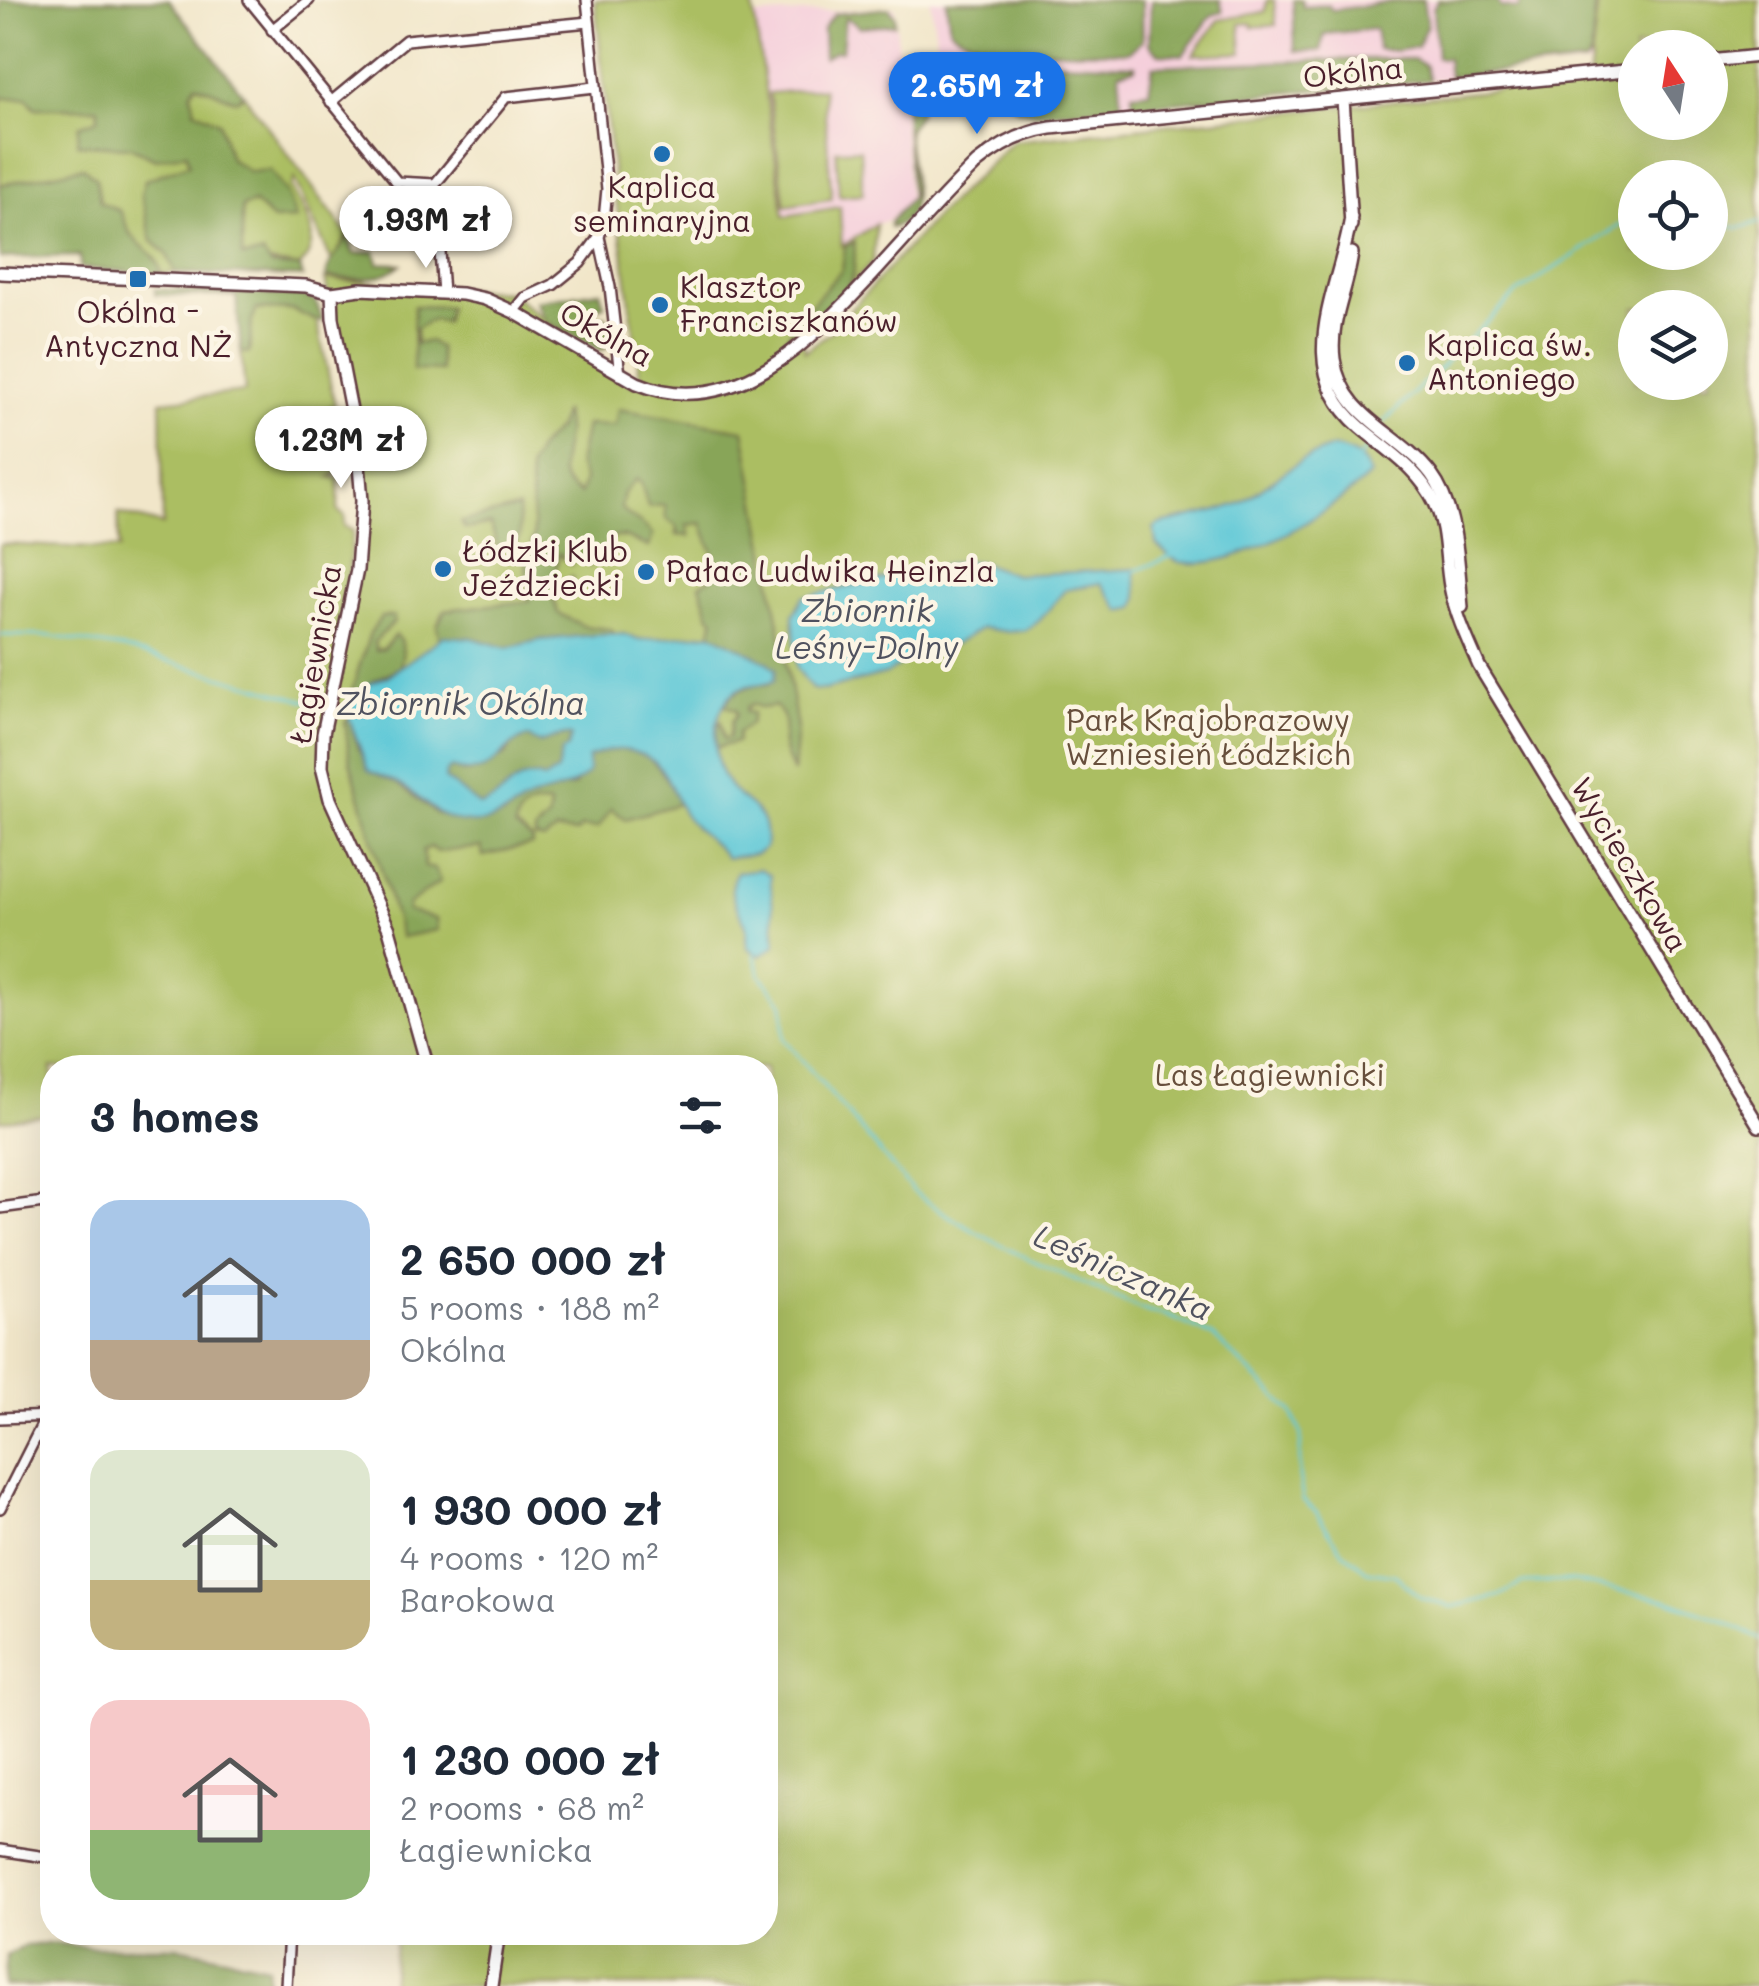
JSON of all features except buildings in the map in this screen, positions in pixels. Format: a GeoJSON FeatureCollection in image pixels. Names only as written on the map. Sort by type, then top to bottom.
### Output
{"type":"FeatureCollection","features":[{"type":"Feature","properties":{"kind":"street"},"geometry":{"type":"LineString","coordinates":[[248,0],[396,182],[434,184]]}},
{"type":"Feature","properties":{"kind":"street"},"geometry":{"type":"LineString","coordinates":[[272,30],[309,0]]}},
{"type":"Feature","properties":{"kind":"street"},"geometry":{"type":"LineString","coordinates":[[587,0],[607,196],[599,237],[620,375]]}},
{"type":"Feature","properties":{"kind":"street"},"geometry":{"type":"LineString","coordinates":[[331,102],[406,40],[589,22]]}},
{"type":"Feature","properties":{"kind":"street"},"geometry":{"type":"LineString","coordinates":[[1728,59],[1759,56]]}},
{"type":"Feature","properties":{"kind":"street","name":"Okólna"},"geometry":{"type":"LineString","coordinates":[[0,273],[306,286],[332,294],[360,289],[476,296],[514,312],[620,375],[652,389],[688,393],[735,382],[777,364],[825,326],[977,163],[996,148],[1025,134],[1051,128],[1618,72]]}},
{"type":"Feature","properties":{"kind":"street"},"geometry":{"type":"LineString","coordinates":[[443,293],[434,184],[506,97],[595,87]]}},
{"type":"Feature","properties":{"kind":"street","name":"Wycieczkowa"},"geometry":{"type":"LineString","coordinates":[[1344,99],[1351,259],[1334,328],[1338,376],[1344,391],[1362,415],[1418,461],[1441,492],[1453,528],[1463,625],[1471,649],[1759,1126]]}},
{"type":"Feature","properties":{"kind":"street"},"geometry":{"type":"LineString","coordinates":[[514,312],[525,298],[573,270],[599,237]]}},
{"type":"Feature","properties":{"kind":"street","name":"Łagiewnicka"},"geometry":{"type":"LineString","coordinates":[[332,294],[333,318],[357,441],[362,502],[356,570],[326,715],[322,753],[325,781],[389,929],[424,1055]]}},
{"type":"Feature","properties":{"kind":"street"},"geometry":{"type":"LineString","coordinates":[[0,1208],[40,1203]]}},
{"type":"Feature","properties":{"kind":"street"},"geometry":{"type":"LineString","coordinates":[[0,1418],[40,1416]]}},
{"type":"Feature","properties":{"kind":"street"},"geometry":{"type":"LineString","coordinates":[[0,1508],[40,1434]]}},
{"type":"Feature","properties":{"kind":"street"},"geometry":{"type":"LineString","coordinates":[[0,1850],[40,1856]]}},
{"type":"Feature","properties":{"kind":"street"},"geometry":{"type":"LineString","coordinates":[[286,1986],[289,1945]]}},
{"type":"Feature","properties":{"kind":"street"},"geometry":{"type":"LineString","coordinates":[[491,1986],[497,1945]]}},
{"type":"Feature","properties":{"kind":"shaded area"},"geometry":{"type":"Polygon","coordinates":[[[930,0],[1598,0],[1593,57],[1588,65],[1034,113],[1019,110],[970,79],[954,92],[940,59],[930,0]]]}},
{"type":"Feature","properties":{"kind":"shaded area"},"geometry":{"type":"Polygon","coordinates":[[[895,7],[909,199],[888,221],[876,224],[842,247],[784,216],[754,16],[895,7]]]}},
{"type":"Feature","properties":{"kind":"green space"},"geometry":{"type":"Polygon","coordinates":[[[0,0],[169,0],[244,95],[236,100],[196,84],[191,93],[195,110],[219,122],[230,159],[250,172],[270,170],[287,194],[296,219],[273,220],[254,203],[242,207],[242,257],[263,254],[271,265],[300,267],[303,277],[176,273],[166,253],[152,241],[141,194],[145,180],[189,164],[187,153],[156,159],[130,147],[77,144],[79,126],[98,119],[98,108],[35,108],[27,98],[0,98],[0,0]]]}},
{"type":"Feature","properties":{"kind":"green space","name":"Las Łagiewnicki"},"geometry":{"type":"Polygon","coordinates":[[[595,0],[752,0],[784,216],[840,207],[842,246],[876,224],[873,262],[802,335],[805,351],[830,332],[941,211],[1013,141],[1589,80],[1598,0],[1759,0],[1759,1986],[391,1986],[395,1945],[778,1945],[778,1055],[40,1055],[40,1116],[0,1121],[0,544],[119,549],[118,513],[163,525],[161,401],[245,392],[241,352],[249,352],[257,309],[293,310],[317,321],[335,405],[324,416],[332,431],[338,472],[330,477],[339,478],[338,511],[345,516],[344,526],[353,531],[344,614],[368,492],[325,279],[509,292],[629,383],[641,384],[613,178],[595,0]]]}},
{"type":"Feature","properties":{"kind":"green space"},"geometry":{"type":"Polygon","coordinates":[[[1142,0],[1143,41],[1128,52],[1034,50],[985,44],[950,29],[946,1],[1142,0]]]}},
{"type":"Feature","properties":{"kind":"green space"},"geometry":{"type":"Polygon","coordinates":[[[1151,0],[1220,0],[1223,12],[1212,15],[1183,55],[1159,54],[1149,44],[1151,0]]]}},
{"type":"Feature","properties":{"kind":"green space"},"geometry":{"type":"Polygon","coordinates":[[[1267,0],[1274,0],[1276,25],[1240,24],[1242,53],[1193,55],[1219,20],[1265,12],[1267,0]]]}},
{"type":"Feature","properties":{"kind":"green space"},"geometry":{"type":"Polygon","coordinates":[[[1293,0],[1302,0],[1303,7],[1328,5],[1332,10],[1423,0],[1427,25],[1417,47],[1378,49],[1375,29],[1324,34],[1321,51],[1295,51],[1293,0]]]}},
{"type":"Feature","properties":{"kind":"green space"},"geometry":{"type":"Polygon","coordinates":[[[1438,0],[1497,0],[1501,7],[1518,9],[1521,0],[1596,0],[1591,55],[1586,63],[1449,77],[1447,58],[1437,58],[1433,8],[1438,0]]]}},
{"type":"Feature","properties":{"kind":"green space"},"geometry":{"type":"Polygon","coordinates":[[[889,8],[895,24],[860,27],[845,17],[842,51],[824,58],[823,29],[834,14],[889,8]]]}},
{"type":"Feature","properties":{"kind":"green space"},"geometry":{"type":"Polygon","coordinates":[[[1414,59],[1425,65],[1430,80],[1133,106],[1132,93],[1149,91],[1153,66],[1414,59]]]}},
{"type":"Feature","properties":{"kind":"green space"},"geometry":{"type":"Polygon","coordinates":[[[1058,62],[1135,65],[1119,72],[1122,107],[1034,113],[1019,110],[988,88],[992,72],[984,71],[989,65],[1056,71],[1058,62]]]}},
{"type":"Feature","properties":{"kind":"green space"},"geometry":{"type":"Polygon","coordinates":[[[912,78],[920,105],[908,134],[914,201],[903,222],[890,228],[890,222],[911,197],[903,79],[912,78]]]}},
{"type":"Feature","properties":{"kind":"green space"},"geometry":{"type":"Polygon","coordinates":[[[196,84],[236,100],[244,95],[348,235],[332,262],[294,179],[291,187],[312,237],[307,257],[300,267],[242,258],[242,207],[254,203],[274,220],[250,172],[230,159],[219,122],[195,111],[191,93],[196,84]]]}},
{"type":"Feature","properties":{"kind":"green space"},"geometry":{"type":"Polygon","coordinates":[[[823,88],[832,199],[785,206],[769,93],[823,88]]]}},
{"type":"Feature","properties":{"kind":"green space"},"geometry":{"type":"Polygon","coordinates":[[[0,98],[27,98],[35,108],[98,108],[98,119],[78,144],[130,147],[156,159],[187,152],[189,164],[145,180],[152,241],[166,253],[176,273],[161,274],[153,256],[131,235],[120,211],[100,202],[96,178],[83,167],[0,185],[0,98]]]}},
{"type":"Feature","properties":{"kind":"green space"},"geometry":{"type":"Polygon","coordinates":[[[860,149],[863,194],[839,196],[836,150],[860,149]]]}},
{"type":"Feature","properties":{"kind":"green space"},"geometry":{"type":"Polygon","coordinates":[[[83,167],[96,178],[100,202],[120,211],[131,235],[153,256],[161,274],[80,268],[80,256],[0,258],[0,185],[83,167]]]}},
{"type":"Feature","properties":{"kind":"green space"},"geometry":{"type":"Polygon","coordinates":[[[348,235],[354,254],[375,251],[378,263],[401,264],[375,277],[326,277],[348,235]]]}},
{"type":"Feature","properties":{"kind":"green space"},"geometry":{"type":"Polygon","coordinates":[[[855,242],[849,284],[813,324],[784,345],[793,325],[842,270],[845,247],[855,242]]]}},
{"type":"Feature","properties":{"kind":"green space"},"geometry":{"type":"Polygon","coordinates":[[[155,289],[304,296],[316,302],[323,321],[293,310],[257,309],[249,353],[241,352],[236,296],[155,295],[155,289]]]}},
{"type":"Feature","properties":{"kind":"green space"},"geometry":{"type":"Polygon","coordinates":[[[600,291],[604,305],[592,309],[594,316],[606,316],[610,344],[602,350],[545,321],[536,301],[600,291]]]}},
{"type":"Feature","properties":{"kind":"green space"},"geometry":{"type":"Polygon","coordinates":[[[414,306],[449,307],[445,323],[433,320],[416,329],[416,344],[430,341],[439,348],[441,371],[413,370],[414,306]]]}},
{"type":"Feature","properties":{"kind":"green space"},"geometry":{"type":"Polygon","coordinates":[[[618,409],[744,430],[797,728],[793,773],[783,746],[784,717],[775,706],[747,707],[746,712],[753,713],[750,724],[738,733],[737,742],[715,748],[717,725],[721,722],[724,739],[729,738],[737,715],[736,710],[724,705],[744,688],[769,684],[768,662],[711,633],[714,618],[700,585],[716,574],[714,555],[702,523],[687,525],[690,536],[677,535],[677,527],[666,518],[665,505],[648,507],[641,483],[636,479],[624,493],[621,508],[653,535],[649,547],[625,537],[614,537],[589,566],[587,558],[580,554],[571,565],[559,554],[553,585],[572,577],[574,590],[553,598],[558,613],[584,626],[610,629],[615,634],[540,640],[507,648],[472,638],[439,637],[437,626],[445,610],[529,601],[526,564],[534,535],[529,467],[539,448],[558,428],[564,411],[562,476],[580,494],[584,481],[578,464],[586,425],[615,426],[618,409]]]}},
{"type":"Feature","properties":{"kind":"green space"},"geometry":{"type":"Polygon","coordinates":[[[518,508],[520,535],[516,543],[497,547],[491,524],[465,529],[461,522],[518,508]]]}},
{"type":"Feature","properties":{"kind":"green space"},"geometry":{"type":"Polygon","coordinates":[[[394,616],[394,622],[374,642],[376,650],[383,649],[395,635],[402,646],[400,667],[368,684],[353,700],[350,696],[370,633],[381,617],[394,616]]]}},
{"type":"Feature","properties":{"kind":"green space"},"geometry":{"type":"Polygon","coordinates":[[[349,718],[359,750],[380,776],[397,783],[437,814],[503,816],[517,805],[552,790],[575,786],[587,758],[620,749],[634,751],[655,763],[679,804],[626,819],[611,809],[598,828],[582,827],[576,833],[556,831],[544,840],[535,838],[535,831],[548,819],[550,805],[537,805],[522,812],[515,828],[533,840],[532,845],[483,856],[481,847],[423,850],[425,867],[435,869],[440,881],[408,905],[408,911],[436,919],[437,930],[401,937],[350,762],[345,722],[349,718]]]}},
{"type":"Feature","properties":{"kind":"green space"},"geometry":{"type":"Polygon","coordinates":[[[572,736],[557,771],[544,779],[518,781],[480,806],[445,779],[451,768],[467,773],[506,755],[514,742],[527,737],[539,743],[572,736]]]}},
{"type":"Feature","properties":{"kind":"green space"},"geometry":{"type":"Polygon","coordinates":[[[25,1946],[179,1947],[268,1966],[267,1986],[4,1986],[7,1955],[25,1946]]]}},
{"type":"Feature","properties":{"kind":"water"},"geometry":{"type":"Polygon","coordinates":[[[1333,447],[1361,459],[1370,475],[1332,506],[1281,536],[1228,558],[1203,563],[1177,561],[1156,544],[1154,528],[1160,524],[1241,503],[1302,460],[1333,447]]]}},
{"type":"Feature","properties":{"kind":"water","name":"Zbiornik Leśny-Dolny"},"geometry":{"type":"Polygon","coordinates":[[[963,561],[979,562],[1015,575],[1135,569],[1138,599],[1135,608],[1121,611],[1101,583],[1065,590],[1039,621],[1026,630],[982,628],[955,644],[931,646],[886,674],[824,690],[812,689],[797,668],[793,615],[803,597],[963,561]]]}},
{"type":"Feature","properties":{"kind":"water","name":"Zbiornik Okólna"},"geometry":{"type":"Polygon","coordinates":[[[711,633],[776,669],[774,681],[733,693],[719,714],[716,727],[719,767],[724,778],[763,823],[765,848],[756,854],[726,858],[684,814],[657,764],[628,751],[611,750],[588,758],[588,773],[576,783],[533,798],[485,822],[446,817],[396,782],[368,770],[349,718],[353,700],[368,684],[388,676],[444,636],[472,638],[507,648],[540,640],[595,635],[624,634],[638,640],[711,633]],[[571,736],[539,743],[527,737],[487,767],[478,771],[451,768],[445,779],[480,806],[518,781],[544,779],[557,771],[571,736]]]}},
{"type":"Feature","properties":{"kind":"water"},"geometry":{"type":"Polygon","coordinates":[[[760,869],[770,875],[776,945],[760,956],[748,948],[746,927],[732,885],[737,872],[760,869]]]}},
{"type":"Feature","properties":{"kind":"waterway"},"geometry":{"type":"LineString","coordinates":[[1728,226],[1740,228],[1759,222]]}},
{"type":"Feature","properties":{"kind":"waterway"},"geometry":{"type":"LineString","coordinates":[[1384,422],[1517,293],[1618,226]]}},
{"type":"Feature","properties":{"kind":"waterway"},"geometry":{"type":"LineString","coordinates":[[1359,458],[1370,444]]}},
{"type":"Feature","properties":{"kind":"waterway"},"geometry":{"type":"LineString","coordinates":[[1133,572],[1172,556]]}},
{"type":"Feature","properties":{"kind":"waterway"},"geometry":{"type":"LineString","coordinates":[[0,635],[51,636],[125,649],[324,706]]}},
{"type":"Feature","properties":{"kind":"waterway"},"geometry":{"type":"LineString","coordinates":[[332,707],[354,710]]}},
{"type":"Feature","properties":{"kind":"waterway","name":"Leśniczanka"},"geometry":{"type":"LineString","coordinates":[[754,954],[761,976],[783,1003],[784,1039],[913,1191],[968,1227],[1027,1258],[1148,1312],[1166,1315],[1213,1336],[1291,1411],[1301,1433],[1299,1475],[1303,1500],[1343,1552],[1367,1571],[1395,1575],[1421,1598],[1451,1607],[1499,1596],[1522,1583],[1573,1581],[1666,1600],[1722,1620],[1759,1639]]}},
{"type":"Feature","properties":{"kind":"place","name":"Kaplica seminaryjna"},"geometry":{"type":"Point","coordinates":[662,154]}},
{"type":"Feature","properties":{"kind":"place","name":"Okólna - Antyczna NŻ"},"geometry":{"type":"Point","coordinates":[138,279]}},
{"type":"Feature","properties":{"kind":"place","name":"Klasztor Franciszkanów"},"geometry":{"type":"Point","coordinates":[660,305]}},
{"type":"Feature","properties":{"kind":"place","name":"Kaplica św. Antoniego"},"geometry":{"type":"Point","coordinates":[1407,363]}},
{"type":"Feature","properties":{"kind":"place","name":"Łódzki Klub Jeździecki"},"geometry":{"type":"Point","coordinates":[443,569]}},
{"type":"Feature","properties":{"kind":"place","name":"Pałac Ludwika Heinzla"},"geometry":{"type":"Point","coordinates":[646,572]}},
{"type":"Feature","properties":{"kind":"park label","name":"Park Krajobrazowy Wzniesień Łódzkich"},"geometry":{"type":"Point","coordinates":[1208,738]}}]}
